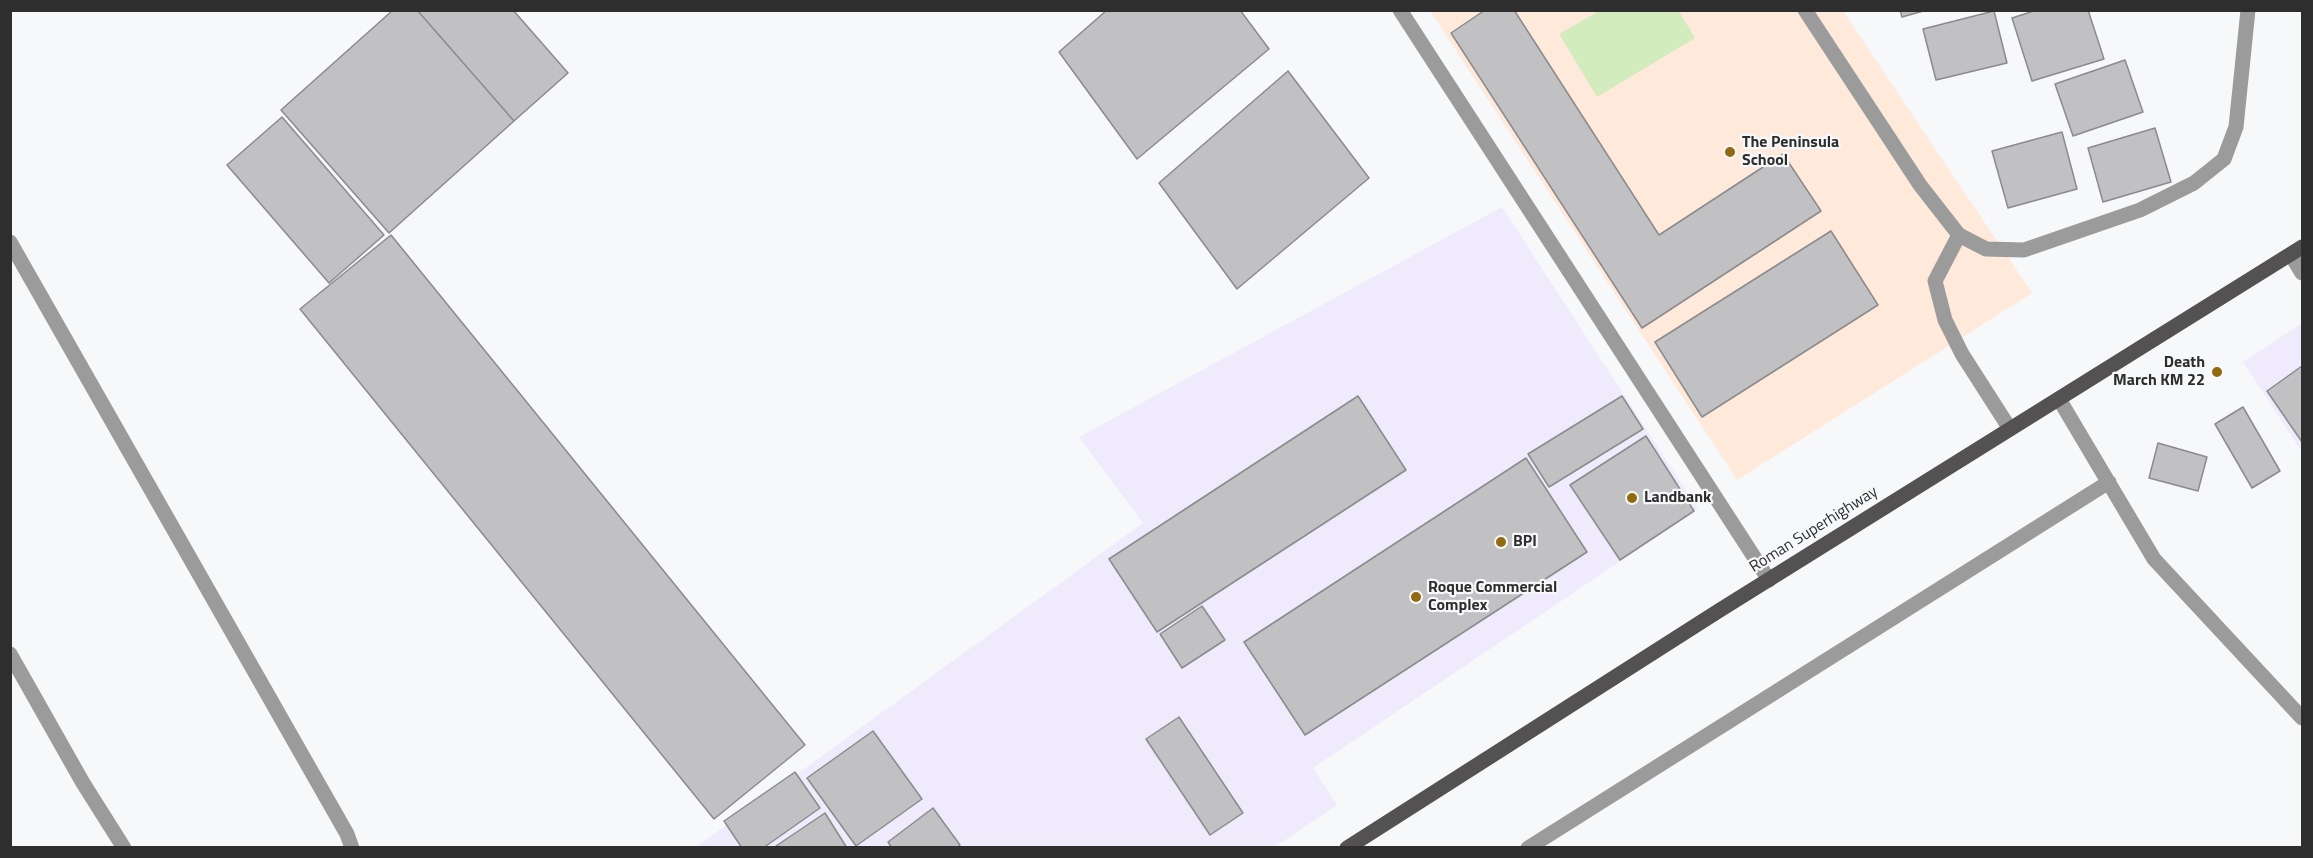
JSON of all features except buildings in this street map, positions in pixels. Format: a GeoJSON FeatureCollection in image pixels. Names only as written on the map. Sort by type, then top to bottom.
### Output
{"type":"FeatureCollection","features":[{"type":"Feature","properties":{"kind":"main road","name":"Roman Superhighway"},"geometry":{"type":"LineString","coordinates":[[1347,848],[1769,580],[2297,251]]}},
{"type":"Feature","properties":{"kind":"street"},"geometry":{"type":"LineString","coordinates":[[1400,10],[1769,580]]}},
{"type":"Feature","properties":{"kind":"street"},"geometry":{"type":"LineString","coordinates":[[1805,10],[1920,185],[1959,235],[1986,249],[2024,250],[2140,210],[2194,183],[2224,159],[2236,127],[2248,10]]}},
{"type":"Feature","properties":{"kind":"street"},"geometry":{"type":"LineString","coordinates":[[1959,235],[1935,281],[1937,291],[1945,320],[1962,354],[2010,429]]}},
{"type":"Feature","properties":{"kind":"street"},"geometry":{"type":"LineString","coordinates":[[10,242],[341,824],[352,848]]}},
{"type":"Feature","properties":{"kind":"street"},"geometry":{"type":"LineString","coordinates":[[2297,251],[2302,273]]}},
{"type":"Feature","properties":{"kind":"street"},"geometry":{"type":"LineString","coordinates":[[2059,399],[2154,559],[2302,718]]}},
{"type":"Feature","properties":{"kind":"street"},"geometry":{"type":"LineString","coordinates":[[1528,848],[2109,482]]}},
{"type":"Feature","properties":{"kind":"street"},"geometry":{"type":"LineString","coordinates":[[10,654],[83,783],[124,848]]}},
{"type":"Feature","properties":{"kind":"shaded area","name":"The Peninsula School"},"geometry":{"type":"Polygon","coordinates":[[[1430,11],[1843,11],[2032,293],[1737,480],[1430,11]]]}},
{"type":"Feature","properties":{"kind":"shaded area"},"geometry":{"type":"Polygon","coordinates":[[[1502,207],[1698,509],[1313,768],[1337,805],[1275,847],[695,848],[1143,523],[1079,437],[1502,207]]]}},
{"type":"Feature","properties":{"kind":"shaded area"},"geometry":{"type":"Polygon","coordinates":[[[2302,323],[2302,452],[2243,362],[2302,323]]]}},
{"type":"Feature","properties":{"kind":"green space"},"geometry":{"type":"Polygon","coordinates":[[[1599,11],[1679,11],[1695,38],[1597,97],[1559,34],[1599,11]]]}},
{"type":"Feature","properties":{"kind":"place","name":"The Peninsula School"},"geometry":{"type":"Point","coordinates":[1730,152]}},
{"type":"Feature","properties":{"kind":"place","name":"Death March KM 22"},"geometry":{"type":"Point","coordinates":[2217,372]}},
{"type":"Feature","properties":{"kind":"place","name":"Landbank"},"geometry":{"type":"Point","coordinates":[1632,498]}},
{"type":"Feature","properties":{"kind":"place","name":"BPI"},"geometry":{"type":"Point","coordinates":[1501,542]}},
{"type":"Feature","properties":{"kind":"place","name":"Roque Commercial Complex"},"geometry":{"type":"Point","coordinates":[1416,597]}}]}
